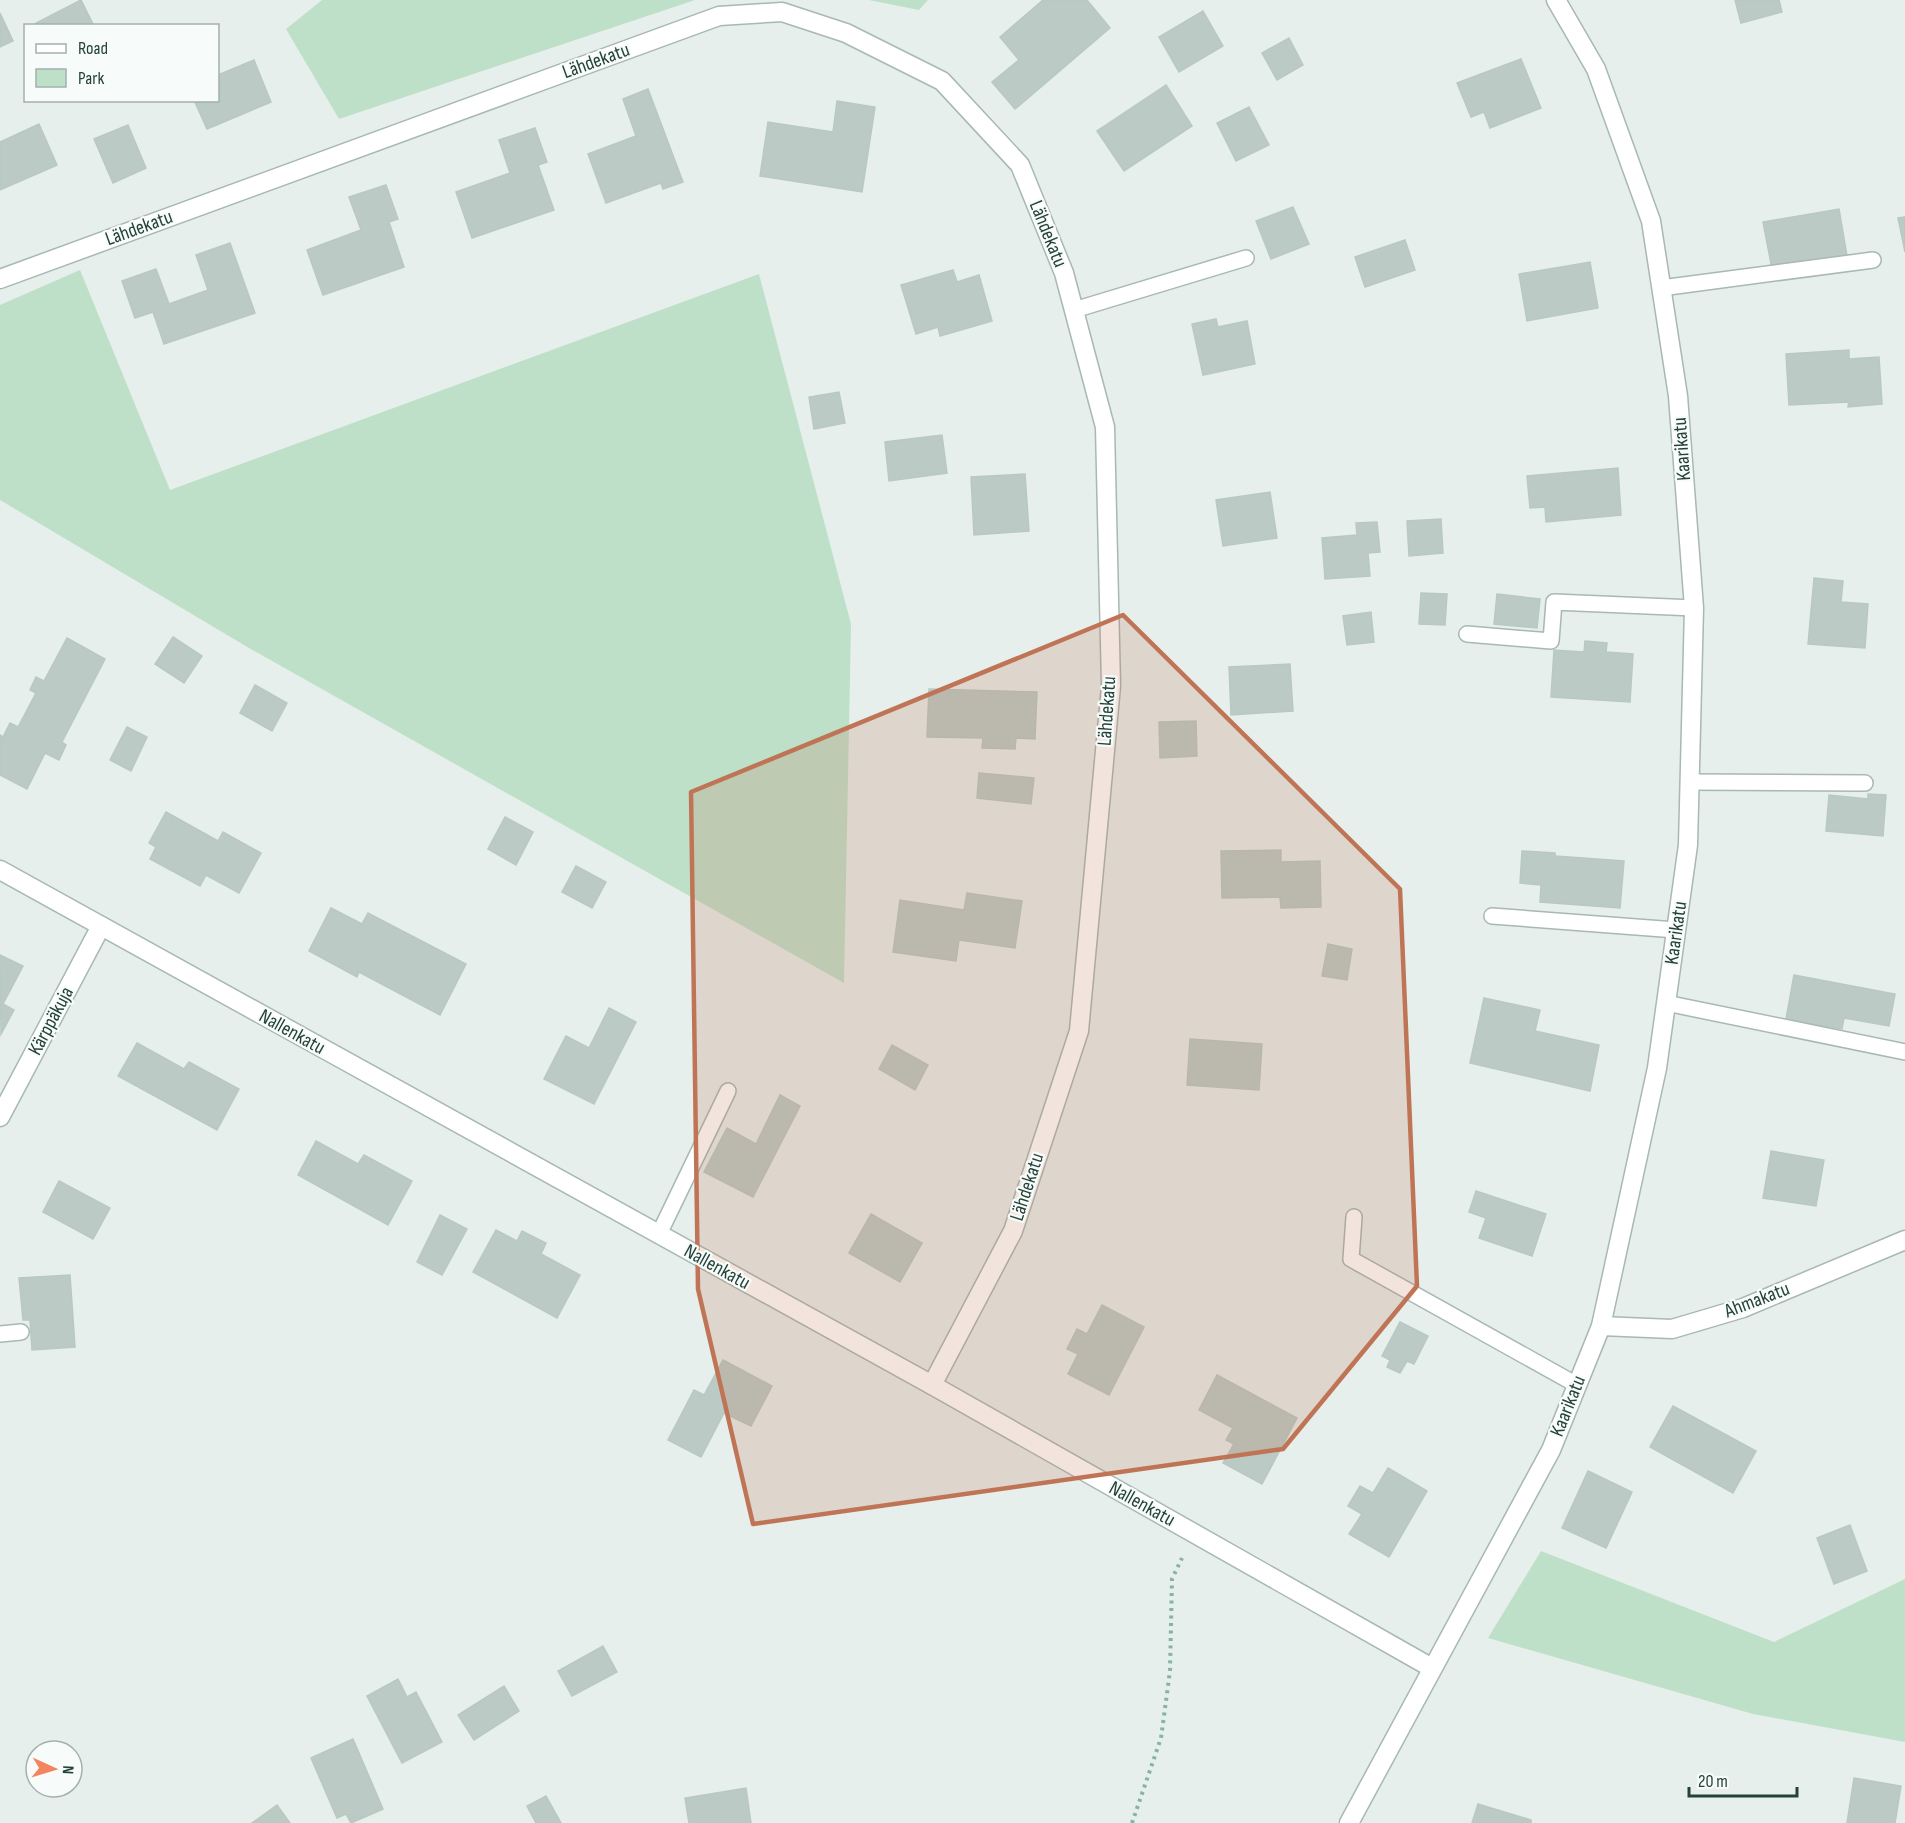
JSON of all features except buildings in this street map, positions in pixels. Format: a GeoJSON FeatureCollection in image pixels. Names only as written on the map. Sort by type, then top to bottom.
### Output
{"type":"FeatureCollection","features":[{"type":"Feature","properties":{"kind":"street","name":"Kaarikatu"},"geometry":{"type":"LineString","coordinates":[[1350,1823],[1551,1450],[1601,1326],[1657,1068],[1688,845],[1694,608],[1678,396],[1650,221],[1596,69],[1556,0]]}},
{"type":"Feature","properties":{"kind":"street","name":"Lähdekatu"},"geometry":{"type":"LineString","coordinates":[[0,279],[719,16],[782,12],[846,33],[942,81],[1020,165],[1064,273],[1105,427],[1111,686],[1079,1031],[1013,1231],[932,1385]]}},
{"type":"Feature","properties":{"kind":"street","name":"Nallenkatu"},"geometry":{"type":"LineString","coordinates":[[0,870],[932,1385],[1432,1668]]}},
{"type":"Feature","properties":{"kind":"street","name":"Kärppäkuja"},"geometry":{"type":"LineString","coordinates":[[0,1117],[101,926]]}},
{"type":"Feature","properties":{"kind":"street","name":"Ahmakatu"},"geometry":{"type":"LineString","coordinates":[[1601,1326],[1672,1329],[1743,1308],[1905,1240]]}},
{"type":"Feature","properties":{"kind":"lane"},"geometry":{"type":"LineString","coordinates":[[1074,310],[1246,258]]}},
{"type":"Feature","properties":{"kind":"lane"},"geometry":{"type":"LineString","coordinates":[[1661,288],[1873,260]]}},
{"type":"Feature","properties":{"kind":"lane"},"geometry":{"type":"LineString","coordinates":[[1467,634],[1551,641],[1554,602],[1694,608]]}},
{"type":"Feature","properties":{"kind":"lane"},"geometry":{"type":"LineString","coordinates":[[1689,782],[1865,783]]}},
{"type":"Feature","properties":{"kind":"lane"},"geometry":{"type":"LineString","coordinates":[[1492,916],[1676,930]]}},
{"type":"Feature","properties":{"kind":"lane"},"geometry":{"type":"LineString","coordinates":[[1666,1003],[1905,1052]]}},
{"type":"Feature","properties":{"kind":"lane"},"geometry":{"type":"LineString","coordinates":[[659,1234],[728,1091]]}},
{"type":"Feature","properties":{"kind":"lane"},"geometry":{"type":"LineString","coordinates":[[1354,1216],[1351,1259],[1577,1385]]}},
{"type":"Feature","properties":{"kind":"lane"},"geometry":{"type":"LineString","coordinates":[[0,1334],[21,1332]]}},
{"type":"Feature","properties":{"kind":"path"},"geometry":{"type":"LineString","coordinates":[[1132,1823],[1161,1738],[1170,1671],[1172,1579],[1194,1533]]}},
{"type":"Feature","properties":{"kind":"highlighted area"},"geometry":{"type":"Polygon","coordinates":[[[1123,615],[1400,889],[1417,1286],[1283,1449],[753,1524],[698,1289],[691,792],[1123,615]]]}},
{"type":"Feature","properties":{"kind":"green space"},"geometry":{"type":"Polygon","coordinates":[[[322,0],[695,0],[339,119],[286,29],[322,0]]]}},
{"type":"Feature","properties":{"kind":"green space"},"geometry":{"type":"Polygon","coordinates":[[[869,0],[928,0],[919,10],[869,0]]]}},
{"type":"Feature","properties":{"kind":"green space"},"geometry":{"type":"Polygon","coordinates":[[[80,270],[170,490],[759,274],[851,624],[844,983],[249,648],[0,500],[0,305],[80,270]]]}},
{"type":"Feature","properties":{"kind":"green space"},"geometry":{"type":"Polygon","coordinates":[[[1541,1551],[1774,1642],[1905,1579],[1905,1742],[1753,1714],[1488,1638],[1541,1551]]]}}]}
